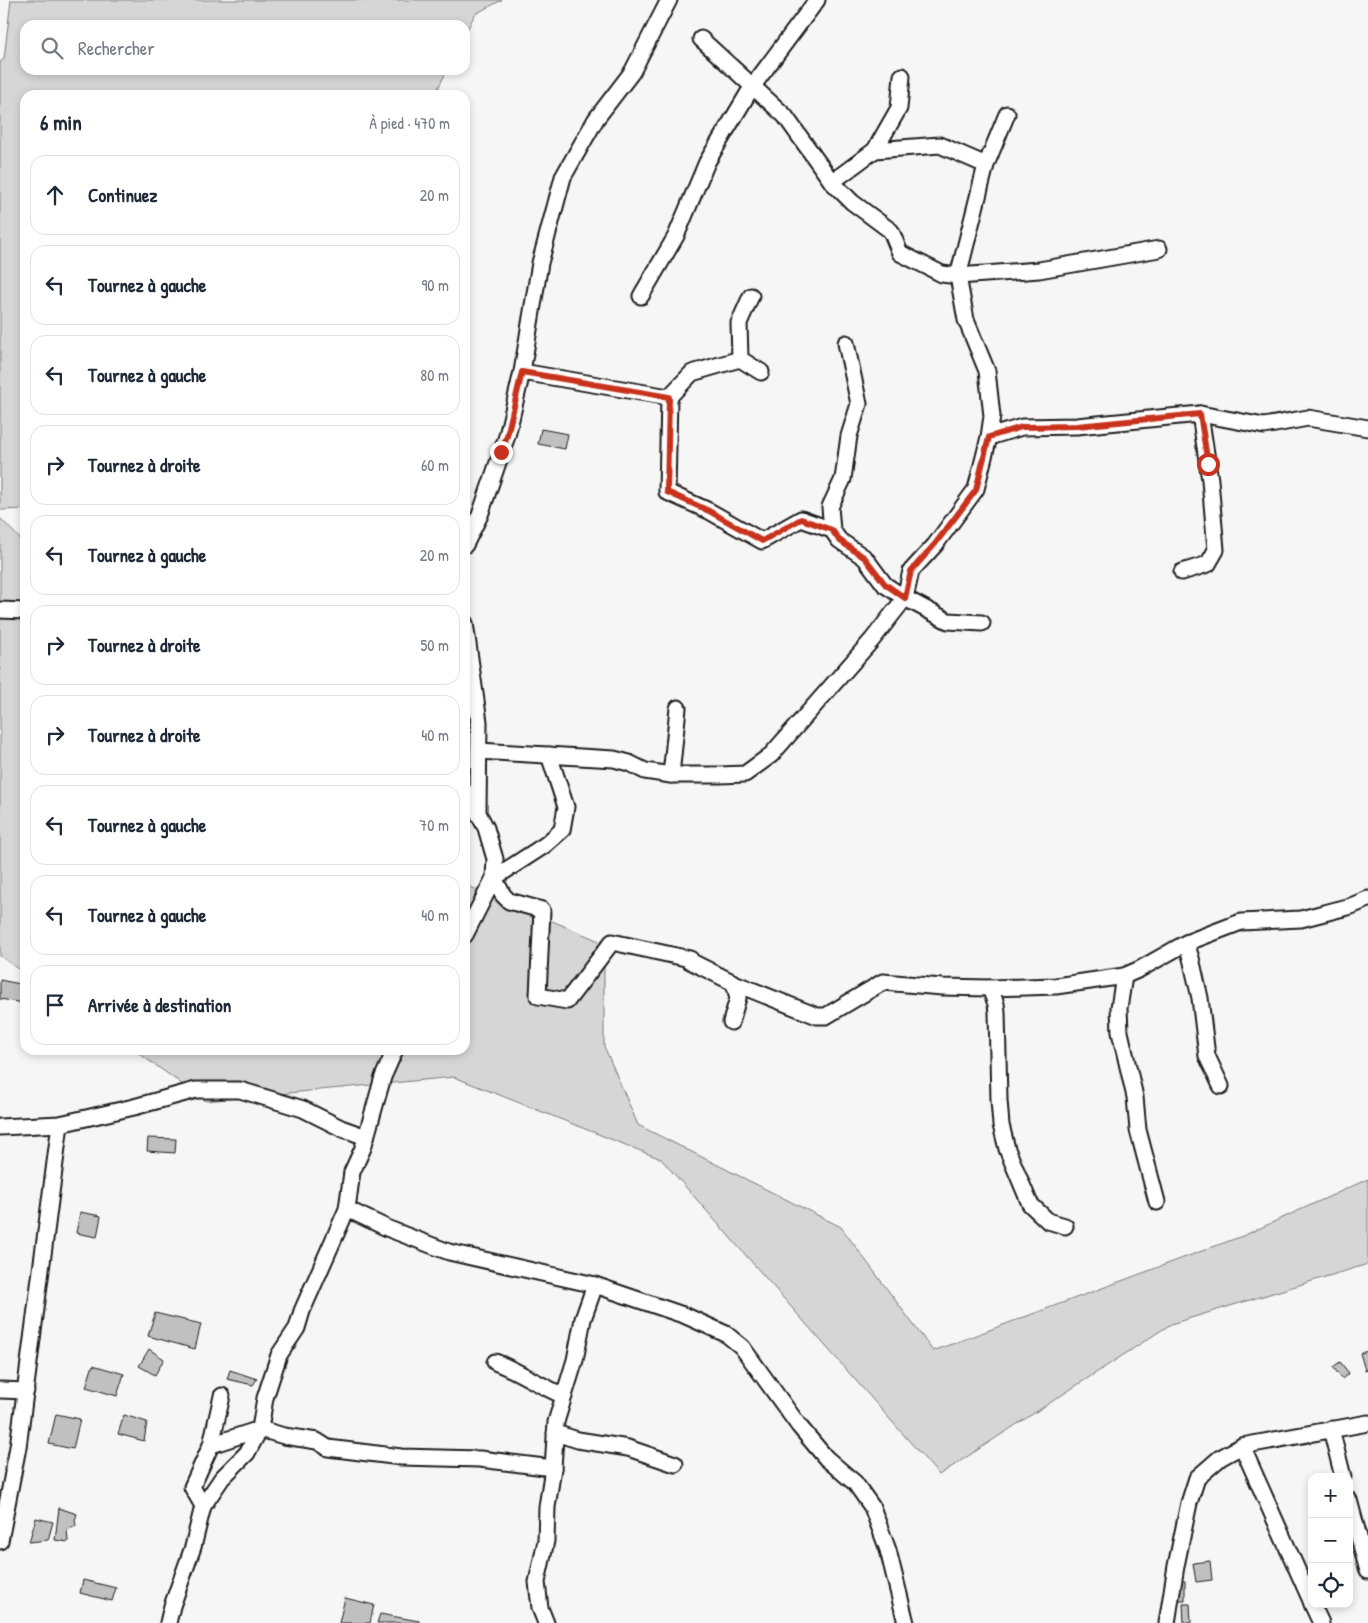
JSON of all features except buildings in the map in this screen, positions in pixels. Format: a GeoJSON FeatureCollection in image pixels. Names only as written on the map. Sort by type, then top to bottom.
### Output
{"type":"FeatureCollection","features":[{"type":"Feature","properties":{"kind":"street"},"geometry":{"type":"LineString","coordinates":[[470,535],[480,515],[507,436],[522,372],[540,263],[563,177],[596,119],[632,72],[669,0]]}},
{"type":"Feature","properties":{"kind":"street"},"geometry":{"type":"LineString","coordinates":[[641,296],[676,236],[706,162],[752,86],[816,0]]}},
{"type":"Feature","properties":{"kind":"street"},"geometry":{"type":"LineString","coordinates":[[701,39],[785,116],[832,182],[852,202],[891,231],[900,253],[942,274],[958,276],[1039,270],[1159,249]]}},
{"type":"Feature","properties":{"kind":"street"},"geometry":{"type":"LineString","coordinates":[[832,182],[875,150],[899,108],[902,76]]}},
{"type":"Feature","properties":{"kind":"street"},"geometry":{"type":"LineString","coordinates":[[479,751],[614,759],[629,763],[645,771],[671,775],[745,774],[771,755],[872,640],[905,598],[911,571],[935,544],[976,490],[989,437],[992,416],[987,371],[966,320],[958,276],[986,165],[1007,114]]}},
{"type":"Feature","properties":{"kind":"street"},"geometry":{"type":"LineString","coordinates":[[875,150],[940,145],[986,165]]}},
{"type":"Feature","properties":{"kind":"street"},"geometry":{"type":"LineString","coordinates":[[740,359],[739,323],[751,296]]}},
{"type":"Feature","properties":{"kind":"street"},"geometry":{"type":"LineString","coordinates":[[846,344],[860,404],[849,436],[843,479],[830,507],[832,530],[839,540],[865,558],[885,584],[905,598],[948,621],[982,623]]}},
{"type":"Feature","properties":{"kind":"street"},"geometry":{"type":"LineString","coordinates":[[761,372],[740,359],[692,373],[669,397],[667,492],[709,511],[762,541],[801,519],[832,530]]}},
{"type":"Feature","properties":{"kind":"street"},"geometry":{"type":"LineString","coordinates":[[522,372],[669,397]]}},
{"type":"Feature","properties":{"kind":"street"},"geometry":{"type":"LineString","coordinates":[[989,437],[1022,427],[1077,426],[1200,414],[1264,426],[1308,418],[1368,428]]}},
{"type":"Feature","properties":{"kind":"street"},"geometry":{"type":"LineString","coordinates":[[1182,572],[1208,564],[1216,550],[1210,480],[1200,414]]}},
{"type":"Feature","properties":{"kind":"street"},"geometry":{"type":"LineString","coordinates":[[0,610],[20,611]]}},
{"type":"Feature","properties":{"kind":"street"},"geometry":{"type":"LineString","coordinates":[[470,658],[479,722],[478,813]]}},
{"type":"Feature","properties":{"kind":"street"},"geometry":{"type":"LineString","coordinates":[[671,775],[678,708]]}},
{"type":"Feature","properties":{"kind":"street"},"geometry":{"type":"LineString","coordinates":[[494,878],[545,845],[562,830],[566,808],[549,755]]}},
{"type":"Feature","properties":{"kind":"street"},"geometry":{"type":"LineString","coordinates":[[470,799],[486,828],[494,859],[494,878],[470,925]]}},
{"type":"Feature","properties":{"kind":"street"},"geometry":{"type":"LineString","coordinates":[[494,878],[503,895],[509,901],[542,910],[538,996],[566,1001],[612,942],[690,959],[690,961],[734,983],[817,1016],[826,1016],[883,982],[942,987],[990,988],[1056,986],[1124,976],[1186,943],[1241,922],[1301,919],[1368,900]]}},
{"type":"Feature","properties":{"kind":"street"},"geometry":{"type":"LineString","coordinates":[[1186,943],[1200,998],[1208,1056],[1221,1086]]}},
{"type":"Feature","properties":{"kind":"street"},"geometry":{"type":"LineString","coordinates":[[1124,976],[1119,1008],[1120,1032],[1136,1097],[1138,1130],[1157,1202]]}},
{"type":"Feature","properties":{"kind":"street"},"geometry":{"type":"LineString","coordinates":[[731,1022],[738,998],[734,983]]}},
{"type":"Feature","properties":{"kind":"street"},"geometry":{"type":"LineString","coordinates":[[990,988],[997,1012],[1000,1108],[1008,1149],[1030,1204],[1048,1220],[1065,1226]]}},
{"type":"Feature","properties":{"kind":"street"},"geometry":{"type":"LineString","coordinates":[[168,1623],[193,1547],[203,1506],[222,1478],[247,1453],[260,1429],[265,1398],[279,1355],[297,1328],[302,1311],[347,1209],[352,1172],[366,1137],[383,1077],[393,1055]]}},
{"type":"Feature","properties":{"kind":"street"},"geometry":{"type":"LineString","coordinates":[[0,1127],[60,1124],[196,1090],[240,1090],[304,1109],[341,1128],[366,1137]]}},
{"type":"Feature","properties":{"kind":"street"},"geometry":{"type":"LineString","coordinates":[[0,1541],[18,1447],[60,1124]]}},
{"type":"Feature","properties":{"kind":"street"},"geometry":{"type":"LineString","coordinates":[[347,1209],[389,1230],[449,1252],[595,1285],[686,1316],[726,1334],[742,1347],[799,1426],[826,1458],[856,1483],[872,1507],[888,1550],[906,1623]]}},
{"type":"Feature","properties":{"kind":"street"},"geometry":{"type":"LineString","coordinates":[[546,1623],[540,1608],[537,1582],[546,1541],[547,1508],[553,1468],[556,1422],[576,1360],[583,1319],[595,1285]]}},
{"type":"Feature","properties":{"kind":"street"},"geometry":{"type":"LineString","coordinates":[[495,1362],[511,1368],[564,1396]]}},
{"type":"Feature","properties":{"kind":"street"},"geometry":{"type":"LineString","coordinates":[[0,1390],[26,1390]]}},
{"type":"Feature","properties":{"kind":"street"},"geometry":{"type":"LineString","coordinates":[[203,1506],[192,1487],[211,1445],[222,1396]]}},
{"type":"Feature","properties":{"kind":"street"},"geometry":{"type":"LineString","coordinates":[[1167,1623],[1189,1502],[1197,1478],[1220,1458],[1242,1446],[1368,1423]]}},
{"type":"Feature","properties":{"kind":"street"},"geometry":{"type":"LineString","coordinates":[[211,1445],[260,1429],[284,1436],[317,1441],[328,1448],[401,1457],[480,1459],[553,1468]]}},
{"type":"Feature","properties":{"kind":"street"},"geometry":{"type":"LineString","coordinates":[[1330,1429],[1342,1473]]}},
{"type":"Feature","properties":{"kind":"street"},"geometry":{"type":"LineString","coordinates":[[555,1433],[578,1440],[628,1448],[675,1464]]}},
{"type":"Feature","properties":{"kind":"street"},"geometry":{"type":"LineString","coordinates":[[1242,1446],[1308,1595]]}},
{"type":"Feature","properties":{"kind":"street"},"geometry":{"type":"LineString","coordinates":[[1353,1515],[1368,1571]]}},
{"type":"Feature","properties":{"kind":"street"},"geometry":{"type":"LineString","coordinates":[[1314,1608],[1321,1623]]}},
{"type":"Feature","properties":{"kind":"shaded area"},"geometry":{"type":"Polygon","coordinates":[[[11,0],[502,0],[475,14],[470,24],[470,20],[20,20],[20,75],[445,75],[437,90],[20,90],[20,509],[0,510],[0,62],[4,59],[11,0]]]}},
{"type":"Feature","properties":{"kind":"shaded area"},"geometry":{"type":"Polygon","coordinates":[[[0,518],[20,539],[20,970],[0,956],[0,518]]]}},
{"type":"Feature","properties":{"kind":"shaded area"},"geometry":{"type":"Polygon","coordinates":[[[470,887],[604,943],[604,1046],[638,1125],[841,1227],[933,1351],[1245,1235],[1368,1179],[1368,1264],[1171,1324],[939,1475],[661,1159],[454,1077],[206,1101],[141,1055],[470,1055],[470,887]]]}},
{"type":"Feature","properties":{"kind":"route"},"geometry":{"type":"LineString","coordinates":[[501,452],[507,436],[522,372],[669,397],[667,492],[709,511],[762,541],[801,519],[832,530],[839,540],[865,558],[885,584],[905,598],[911,571],[935,544],[976,490],[989,437],[1022,427],[1077,426],[1200,414],[1208,464]]}}]}
